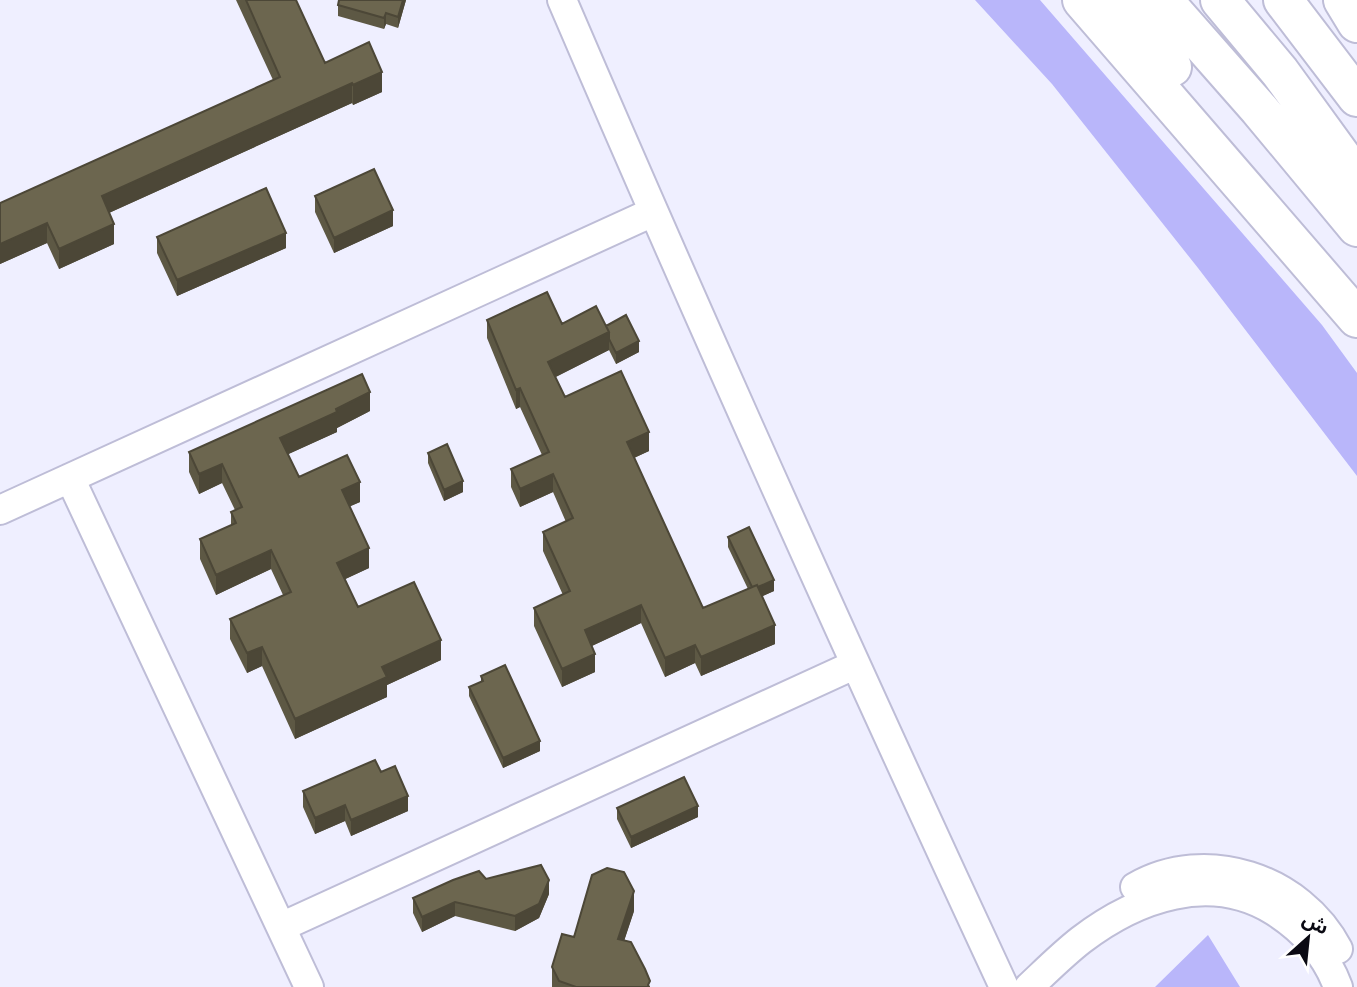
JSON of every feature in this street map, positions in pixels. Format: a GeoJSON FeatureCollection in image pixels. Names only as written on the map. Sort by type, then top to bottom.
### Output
{"type":"FeatureCollection","features":[{"type":"Feature","properties":{"kind":"highway"},"geometry":{"type":"LineString","coordinates":[[1082,0],[1357,318]]}},
{"type":"Feature","properties":{"kind":"highway"},"geometry":{"type":"LineString","coordinates":[[1120,0],[1311,245],[1357,312]]}},
{"type":"Feature","properties":{"kind":"highway"},"geometry":{"type":"LineString","coordinates":[[1163,0],[1259,109],[1357,227]]}},
{"type":"Feature","properties":{"kind":"highway"},"geometry":{"type":"LineString","coordinates":[[1220,0],[1280,72],[1357,178]]}},
{"type":"Feature","properties":{"kind":"highway"},"geometry":{"type":"LineString","coordinates":[[1283,0],[1357,97]]}},
{"type":"Feature","properties":{"kind":"highway"},"geometry":{"type":"LineString","coordinates":[[1343,0],[1357,23]]}},
{"type":"Feature","properties":{"kind":"street"},"geometry":{"type":"LineString","coordinates":[[562,0],[854,665],[1004,987]]}},
{"type":"Feature","properties":{"kind":"street"},"geometry":{"type":"LineString","coordinates":[[0,510],[653,212]]}},
{"type":"Feature","properties":{"kind":"street"},"geometry":{"type":"LineString","coordinates":[[70,478],[309,987]]}},
{"type":"Feature","properties":{"kind":"street"},"geometry":{"type":"LineString","coordinates":[[281,927],[854,665]]}},
{"type":"Feature","properties":{"kind":"street"},"geometry":{"type":"LineString","coordinates":[[1030,987],[1082,939],[1109,904],[1138,884],[1172,872],[1208,869],[1243,874],[1277,887],[1306,907],[1330,934],[1347,966],[1353,987]]}},
{"type":"Feature","properties":{"kind":"street"},"geometry":{"type":"LineString","coordinates":[[1082,939],[1142,903],[1173,893],[1204,890],[1236,894],[1265,905],[1292,922],[1315,944],[1332,971],[1338,987]]}},
{"type":"Feature","properties":{"kind":"shaded area"},"geometry":{"type":"Polygon","coordinates":[[[975,0],[1040,0],[1322,325],[1357,373],[1357,476],[1198,268],[1052,84],[975,0]]]}},
{"type":"Feature","properties":{"kind":"shaded area"},"geometry":{"type":"Polygon","coordinates":[[[1208,935],[1240,987],[1155,987],[1208,935]]]}},
{"type":"Feature","properties":{"kind":"building"},"geometry":{"type":"Polygon","coordinates":[[[246,0],[296,0],[325,63],[369,42],[382,72],[102,196],[114,224],[59,249],[47,223],[0,244],[0,203],[280,77],[246,0]]]}},
{"type":"Feature","properties":{"kind":"building"},"geometry":{"type":"Polygon","coordinates":[[[339,0],[403,0],[398,17],[386,13],[384,18],[338,5],[339,0]]]}},
{"type":"Feature","properties":{"kind":"building"},"geometry":{"type":"Polygon","coordinates":[[[374,169],[393,210],[334,238],[315,196],[374,169]]]}},
{"type":"Feature","properties":{"kind":"building"},"geometry":{"type":"Polygon","coordinates":[[[266,188],[286,233],[177,280],[157,237],[266,188]]]}},
{"type":"Feature","properties":{"kind":"building"},"geometry":{"type":"Polygon","coordinates":[[[547,292],[562,324],[596,306],[609,332],[548,362],[565,397],[621,371],[649,432],[627,442],[703,608],[757,585],[775,625],[701,657],[695,645],[665,658],[641,605],[585,630],[595,654],[562,669],[534,608],[570,591],[543,532],[573,518],[553,474],[520,489],[511,469],[549,452],[520,388],[516,390],[487,320],[547,292]]]}},
{"type":"Feature","properties":{"kind":"building"},"geometry":{"type":"Polygon","coordinates":[[[626,315],[639,341],[616,353],[606,326],[626,315]]]}},
{"type":"Feature","properties":{"kind":"building"},"geometry":{"type":"Polygon","coordinates":[[[362,374],[370,392],[336,409],[337,412],[280,438],[299,477],[347,455],[360,482],[342,490],[369,548],[337,563],[358,607],[414,582],[441,640],[382,667],[387,677],[295,719],[262,647],[247,653],[230,619],[291,592],[271,550],[216,575],[200,539],[236,523],[231,512],[242,507],[222,464],[199,474],[189,452],[362,374]]]}},
{"type":"Feature","properties":{"kind":"building"},"geometry":{"type":"Polygon","coordinates":[[[447,444],[463,481],[444,490],[428,453],[447,444]]]}},
{"type":"Feature","properties":{"kind":"building"},"geometry":{"type":"Polygon","coordinates":[[[749,527],[774,580],[758,587],[752,587],[728,537],[749,527]]]}},
{"type":"Feature","properties":{"kind":"building"},"geometry":{"type":"Polygon","coordinates":[[[505,665],[540,741],[503,758],[469,687],[483,681],[481,676],[505,665]]]}},
{"type":"Feature","properties":{"kind":"building"},"geometry":{"type":"Polygon","coordinates":[[[375,760],[381,772],[395,766],[408,796],[351,820],[345,805],[315,818],[303,791],[375,760]]]}},
{"type":"Feature","properties":{"kind":"building"},"geometry":{"type":"Polygon","coordinates":[[[684,777],[698,806],[631,837],[617,808],[684,777]]]}},
{"type":"Feature","properties":{"kind":"building"},"geometry":{"type":"Polygon","coordinates":[[[541,865],[549,880],[539,904],[515,916],[455,902],[422,917],[413,898],[479,871],[486,879],[541,865]]]}},
{"type":"Feature","properties":{"kind":"building"},"geometry":{"type":"Polygon","coordinates":[[[607,868],[624,872],[634,891],[618,939],[631,942],[650,981],[649,987],[576,987],[559,981],[552,967],[562,934],[574,937],[592,875],[607,868]]]}}]}
